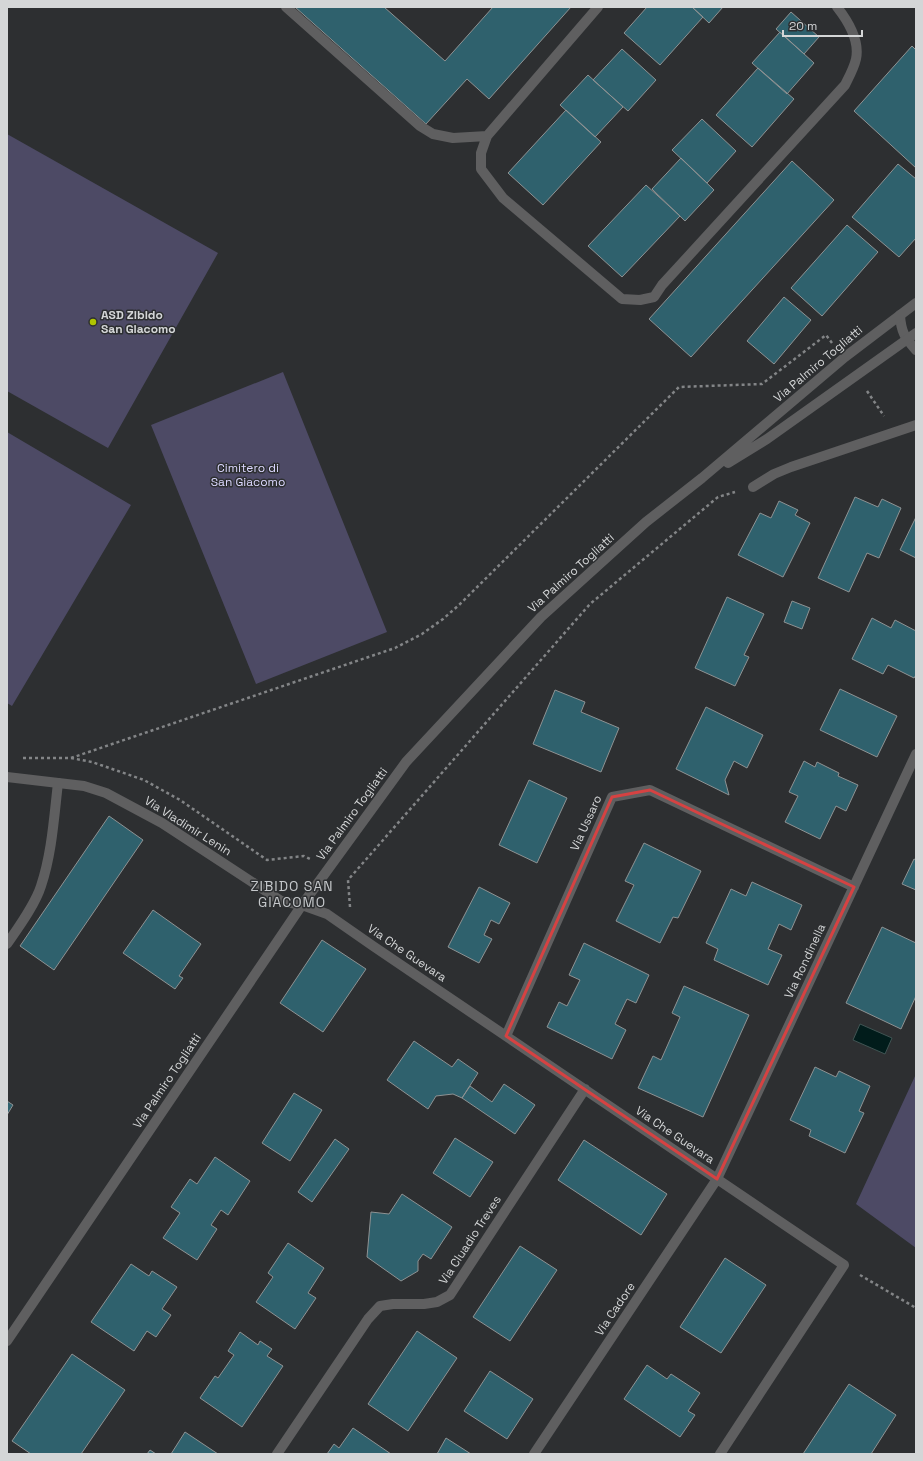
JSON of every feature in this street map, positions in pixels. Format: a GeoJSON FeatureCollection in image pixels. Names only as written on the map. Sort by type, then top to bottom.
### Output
{"type":"FeatureCollection","features":[{"type":"Feature","properties":{"kind":"street"},"geometry":{"type":"LineString","coordinates":[[286,7],[420,126],[433,134],[453,138],[487,136]]}},
{"type":"Feature","properties":{"kind":"street"},"geometry":{"type":"LineString","coordinates":[[598,7],[487,136],[481,153],[481,169],[503,198],[622,299],[640,300],[654,296],[662,285],[845,85],[856,59],[856,41],[847,20],[837,7]]}},
{"type":"Feature","properties":{"kind":"street","name":"Via Palmiro Togliatti"},"geometry":{"type":"LineString","coordinates":[[7,1341],[302,905],[406,762],[541,616],[646,522],[702,478],[845,358],[916,302]]}},
{"type":"Feature","properties":{"kind":"street"},"geometry":{"type":"LineString","coordinates":[[900,315],[901,328],[907,340],[916,350]]}},
{"type":"Feature","properties":{"kind":"street","name":"Via Palmiro Togliatti"},"geometry":{"type":"LineString","coordinates":[[702,478],[767,439],[916,333]]}},
{"type":"Feature","properties":{"kind":"street"},"geometry":{"type":"LineString","coordinates":[[753,487],[774,474],[791,467],[916,425]]}},
{"type":"Feature","properties":{"kind":"street","name":"Via Rondinella"},"geometry":{"type":"LineString","coordinates":[[717,1179],[916,754]]}},
{"type":"Feature","properties":{"kind":"street","name":"Via Vladimir Lenin"},"geometry":{"type":"LineString","coordinates":[[7,777],[84,786],[106,794],[162,823],[280,901],[302,905]]}},
{"type":"Feature","properties":{"kind":"street"},"geometry":{"type":"LineString","coordinates":[[7,944],[26,917],[41,887],[50,847],[58,783]]}},
{"type":"Feature","properties":{"kind":"street","name":"Via Ussaro"},"geometry":{"type":"LineString","coordinates":[[506,1036],[612,796],[650,790],[854,887]]}},
{"type":"Feature","properties":{"kind":"street","name":"Via Che Guevara"},"geometry":{"type":"LineString","coordinates":[[302,905],[327,914],[844,1265]]}},
{"type":"Feature","properties":{"kind":"street","name":"Via Cluadio Treves"},"geometry":{"type":"LineString","coordinates":[[277,1454],[368,1319],[380,1306],[437,1302],[450,1295],[585,1089]]}},
{"type":"Feature","properties":{"kind":"street","name":"Via Cadore"},"geometry":{"type":"LineString","coordinates":[[534,1454],[717,1179]]}},
{"type":"Feature","properties":{"kind":"street"},"geometry":{"type":"LineString","coordinates":[[720,1454],[844,1265]]}},
{"type":"Feature","properties":{"kind":"path"},"geometry":{"type":"LineString","coordinates":[[71,758],[395,648],[422,634],[459,605],[679,386],[762,384],[826,335],[845,358]]}},
{"type":"Feature","properties":{"kind":"path"},"geometry":{"type":"LineString","coordinates":[[857,376],[895,433]]}},
{"type":"Feature","properties":{"kind":"path"},"geometry":{"type":"LineString","coordinates":[[16,759],[71,758],[92,762],[144,780],[180,800],[267,860],[304,856],[348,880],[590,604],[718,497],[753,487]]}},
{"type":"Feature","properties":{"kind":"path"},"geometry":{"type":"LineString","coordinates":[[844,1265],[916,1308]]}},
{"type":"Feature","properties":{"kind":"highlighted area"},"geometry":{"type":"Polygon","coordinates":[[[650,790],[854,887],[717,1179],[506,1036],[612,797],[650,790]]]}},
{"type":"Feature","properties":{"kind":"green space","name":"ASD Zibido San Giacomo"},"geometry":{"type":"Polygon","coordinates":[[[7,134],[218,253],[108,448],[7,391],[7,134]]]}},
{"type":"Feature","properties":{"kind":"green space","name":"Cimitero di San Giacomo"},"geometry":{"type":"Polygon","coordinates":[[[283,372],[387,632],[256,684],[151,425],[283,372]]]}},
{"type":"Feature","properties":{"kind":"green space"},"geometry":{"type":"Polygon","coordinates":[[[7,432],[131,505],[12,706],[7,703],[7,432]]]}},
{"type":"Feature","properties":{"kind":"green space"},"geometry":{"type":"Polygon","coordinates":[[[916,1074],[916,1248],[856,1204],[916,1074]]]}},
{"type":"Feature","properties":{"kind":"shaded area"},"geometry":{"type":"Polygon","coordinates":[[[860,1024],[892,1038],[885,1054],[853,1040],[860,1024]]]}},
{"type":"Feature","properties":{"kind":"building"},"geometry":{"type":"Polygon","coordinates":[[[295,7],[384,7],[445,61],[493,7],[571,7],[489,99],[467,79],[426,124],[295,7]]]}},
{"type":"Feature","properties":{"kind":"building"},"geometry":{"type":"Polygon","coordinates":[[[647,7],[692,7],[703,17],[660,65],[624,33],[647,7]]]}},
{"type":"Feature","properties":{"kind":"building"},"geometry":{"type":"Polygon","coordinates":[[[692,7],[723,7],[709,23],[692,7]]]}},
{"type":"Feature","properties":{"kind":"building"},"geometry":{"type":"Polygon","coordinates":[[[791,12],[819,37],[804,54],[776,29],[791,12]]]}},
{"type":"Feature","properties":{"kind":"building"},"geometry":{"type":"Polygon","coordinates":[[[780,32],[814,63],[787,94],[752,63],[780,32]]]}},
{"type":"Feature","properties":{"kind":"building"},"geometry":{"type":"Polygon","coordinates":[[[912,46],[916,50],[916,168],[854,111],[912,46]]]}},
{"type":"Feature","properties":{"kind":"building"},"geometry":{"type":"Polygon","coordinates":[[[622,49],[656,80],[628,111],[593,80],[622,49]]]}},
{"type":"Feature","properties":{"kind":"building"},"geometry":{"type":"Polygon","coordinates":[[[758,68],[794,99],[752,147],[716,115],[758,68]]]}},
{"type":"Feature","properties":{"kind":"building"},"geometry":{"type":"Polygon","coordinates":[[[588,75],[623,107],[595,137],[560,105],[588,75]]]}},
{"type":"Feature","properties":{"kind":"building"},"geometry":{"type":"Polygon","coordinates":[[[566,110],[601,142],[543,205],[508,173],[566,110]]]}},
{"type":"Feature","properties":{"kind":"building"},"geometry":{"type":"Polygon","coordinates":[[[702,119],[736,151],[707,183],[672,150],[702,119]]]}},
{"type":"Feature","properties":{"kind":"building"},"geometry":{"type":"Polygon","coordinates":[[[681,158],[714,190],[685,221],[652,189],[681,158]]]}},
{"type":"Feature","properties":{"kind":"building"},"geometry":{"type":"Polygon","coordinates":[[[792,161],[834,200],[691,357],[649,319],[792,161]]]}},
{"type":"Feature","properties":{"kind":"building"},"geometry":{"type":"Polygon","coordinates":[[[898,164],[916,179],[916,238],[899,257],[852,217],[898,164]]]}},
{"type":"Feature","properties":{"kind":"building"},"geometry":{"type":"Polygon","coordinates":[[[646,185],[680,216],[622,277],[588,246],[646,185]]]}},
{"type":"Feature","properties":{"kind":"building"},"geometry":{"type":"Polygon","coordinates":[[[847,225],[878,252],[822,316],[791,288],[847,225]]]}},
{"type":"Feature","properties":{"kind":"building"},"geometry":{"type":"Polygon","coordinates":[[[784,297],[811,320],[774,364],[747,341],[784,297]]]}},
{"type":"Feature","properties":{"kind":"building"},"geometry":{"type":"Polygon","coordinates":[[[855,497],[878,507],[882,499],[901,508],[879,558],[867,553],[849,592],[818,578],[855,497]]]}},
{"type":"Feature","properties":{"kind":"building"},"geometry":{"type":"Polygon","coordinates":[[[779,501],[798,510],[795,515],[810,523],[783,577],[738,555],[760,513],[771,518],[779,501]]]}},
{"type":"Feature","properties":{"kind":"building"},"geometry":{"type":"Polygon","coordinates":[[[916,517],[916,558],[900,550],[916,517]]]}},
{"type":"Feature","properties":{"kind":"building"},"geometry":{"type":"Polygon","coordinates":[[[727,597],[764,614],[744,655],[749,657],[735,686],[695,668],[727,597]]]}},
{"type":"Feature","properties":{"kind":"building"},"geometry":{"type":"Polygon","coordinates":[[[792,601],[810,608],[802,629],[784,622],[792,601]]]}},
{"type":"Feature","properties":{"kind":"building"},"geometry":{"type":"Polygon","coordinates":[[[872,618],[891,628],[895,620],[916,631],[916,675],[914,678],[888,665],[883,674],[852,659],[872,618]]]}},
{"type":"Feature","properties":{"kind":"building"},"geometry":{"type":"Polygon","coordinates":[[[840,689],[897,716],[877,757],[820,730],[840,689]]]}},
{"type":"Feature","properties":{"kind":"building"},"geometry":{"type":"Polygon","coordinates":[[[555,690],[585,702],[581,712],[619,728],[601,772],[533,744],[555,690]]]}},
{"type":"Feature","properties":{"kind":"building"},"geometry":{"type":"Polygon","coordinates":[[[706,707],[763,735],[747,768],[734,761],[725,780],[729,795],[676,769],[706,707]]]}},
{"type":"Feature","properties":{"kind":"building"},"geometry":{"type":"Polygon","coordinates":[[[804,761],[815,767],[817,762],[839,773],[838,776],[858,785],[846,811],[836,806],[820,839],[785,822],[798,796],[789,792],[804,761]]]}},
{"type":"Feature","properties":{"kind":"building"},"geometry":{"type":"Polygon","coordinates":[[[529,780],[567,798],[537,863],[499,845],[529,780]]]}},
{"type":"Feature","properties":{"kind":"building"},"geometry":{"type":"Polygon","coordinates":[[[109,816],[143,840],[54,970],[20,946],[109,816]]]}},
{"type":"Feature","properties":{"kind":"building"},"geometry":{"type":"Polygon","coordinates":[[[644,843],[701,871],[678,918],[673,917],[660,943],[616,921],[634,885],[625,881],[644,843]]]}},
{"type":"Feature","properties":{"kind":"building"},"geometry":{"type":"Polygon","coordinates":[[[914,859],[916,860],[916,890],[902,884],[914,859]]]}},
{"type":"Feature","properties":{"kind":"building"},"geometry":{"type":"Polygon","coordinates":[[[752,882],[802,905],[791,930],[779,924],[768,949],[782,955],[768,985],[714,960],[718,949],[706,943],[731,889],[746,896],[752,882]]]}},
{"type":"Feature","properties":{"kind":"building"},"geometry":{"type":"Polygon","coordinates":[[[479,887],[510,903],[499,924],[491,920],[484,935],[492,939],[479,963],[448,947],[479,887]]]}},
{"type":"Feature","properties":{"kind":"building"},"geometry":{"type":"Polygon","coordinates":[[[153,910],[201,944],[179,976],[183,978],[175,989],[123,953],[153,910]]]}},
{"type":"Feature","properties":{"kind":"building"},"geometry":{"type":"Polygon","coordinates":[[[882,927],[916,943],[916,996],[901,1029],[846,1003],[882,927]]]}},
{"type":"Feature","properties":{"kind":"building"},"geometry":{"type":"Polygon","coordinates":[[[322,940],[366,969],[323,1032],[280,1003],[322,940]]]}},
{"type":"Feature","properties":{"kind":"building"},"geometry":{"type":"Polygon","coordinates":[[[584,943],[649,975],[636,1003],[627,999],[615,1024],[626,1030],[612,1059],[547,1027],[559,1002],[567,1006],[580,980],[569,975],[584,943]]]}},
{"type":"Feature","properties":{"kind":"building"},"geometry":{"type":"Polygon","coordinates":[[[684,986],[749,1015],[703,1117],[638,1088],[653,1056],[661,1060],[680,1017],[672,1013],[684,986]]]}},
{"type":"Feature","properties":{"kind":"building"},"geometry":{"type":"Polygon","coordinates":[[[414,1041],[452,1067],[458,1059],[478,1073],[462,1098],[453,1094],[436,1096],[428,1109],[387,1080],[414,1041]]]}},
{"type":"Feature","properties":{"kind":"building"},"geometry":{"type":"Polygon","coordinates":[[[815,1067],[836,1077],[839,1071],[870,1086],[859,1111],[864,1113],[845,1153],[809,1136],[811,1130],[790,1120],[815,1067]]]}},
{"type":"Feature","properties":{"kind":"building"},"geometry":{"type":"Polygon","coordinates":[[[504,1084],[535,1105],[515,1134],[462,1098],[470,1086],[492,1102],[504,1084]]]}},
{"type":"Feature","properties":{"kind":"building"},"geometry":{"type":"Polygon","coordinates":[[[294,1093],[322,1110],[290,1161],[262,1143],[294,1093]]]}},
{"type":"Feature","properties":{"kind":"building"},"geometry":{"type":"Polygon","coordinates":[[[7,1101],[13,1105],[7,1115],[7,1101]]]}},
{"type":"Feature","properties":{"kind":"building"},"geometry":{"type":"Polygon","coordinates":[[[455,1138],[493,1162],[470,1197],[433,1173],[455,1138]]]}},
{"type":"Feature","properties":{"kind":"building"},"geometry":{"type":"Polygon","coordinates":[[[335,1139],[349,1149],[312,1202],[298,1192],[335,1139]]]}},
{"type":"Feature","properties":{"kind":"building"},"geometry":{"type":"Polygon","coordinates":[[[584,1140],[667,1194],[641,1235],[558,1180],[584,1140]]]}},
{"type":"Feature","properties":{"kind":"building"},"geometry":{"type":"Polygon","coordinates":[[[215,1157],[250,1181],[228,1215],[221,1210],[211,1225],[217,1229],[197,1260],[163,1238],[180,1213],[171,1207],[190,1179],[197,1184],[215,1157]]]}},
{"type":"Feature","properties":{"kind":"building"},"geometry":{"type":"Polygon","coordinates":[[[402,1194],[452,1227],[431,1259],[423,1254],[418,1261],[418,1271],[401,1281],[367,1257],[371,1212],[389,1214],[402,1194]]]}},
{"type":"Feature","properties":{"kind":"building"},"geometry":{"type":"Polygon","coordinates":[[[288,1243],[324,1268],[308,1293],[316,1298],[295,1329],[256,1302],[273,1277],[268,1273],[288,1243]]]}},
{"type":"Feature","properties":{"kind":"building"},"geometry":{"type":"Polygon","coordinates":[[[520,1246],[557,1270],[510,1341],[473,1317],[520,1246]]]}},
{"type":"Feature","properties":{"kind":"building"},"geometry":{"type":"Polygon","coordinates":[[[725,1258],[766,1285],[721,1353],[680,1327],[725,1258]]]}},
{"type":"Feature","properties":{"kind":"building"},"geometry":{"type":"Polygon","coordinates":[[[131,1264],[149,1276],[152,1271],[177,1287],[162,1309],[171,1315],[156,1337],[147,1331],[134,1351],[91,1322],[131,1264]]]}},
{"type":"Feature","properties":{"kind":"building"},"geometry":{"type":"Polygon","coordinates":[[[417,1331],[457,1358],[408,1431],[368,1404],[417,1331]]]}},
{"type":"Feature","properties":{"kind":"building"},"geometry":{"type":"Polygon","coordinates":[[[240,1332],[258,1345],[260,1341],[272,1349],[267,1356],[283,1366],[242,1427],[200,1398],[215,1376],[218,1378],[234,1355],[228,1351],[240,1332]]]}},
{"type":"Feature","properties":{"kind":"building"},"geometry":{"type":"Polygon","coordinates":[[[72,1354],[125,1390],[81,1454],[31,1454],[12,1441],[72,1354]]]}},
{"type":"Feature","properties":{"kind":"building"},"geometry":{"type":"Polygon","coordinates":[[[647,1365],[667,1379],[671,1374],[700,1393],[688,1411],[695,1415],[680,1437],[624,1399],[647,1365]]]}},
{"type":"Feature","properties":{"kind":"building"},"geometry":{"type":"Polygon","coordinates":[[[490,1371],[533,1399],[507,1439],[464,1411],[490,1371]]]}},
{"type":"Feature","properties":{"kind":"building"},"geometry":{"type":"Polygon","coordinates":[[[849,1384],[896,1415],[871,1454],[803,1454],[849,1384]]]}},
{"type":"Feature","properties":{"kind":"building"},"geometry":{"type":"Polygon","coordinates":[[[353,1428],[391,1454],[327,1454],[334,1444],[339,1448],[353,1428]]]}},
{"type":"Feature","properties":{"kind":"building"},"geometry":{"type":"Polygon","coordinates":[[[185,1432],[218,1454],[171,1454],[185,1432]]]}},
{"type":"Feature","properties":{"kind":"building"},"geometry":{"type":"Polygon","coordinates":[[[446,1438],[471,1454],[437,1454],[446,1438]]]}},
{"type":"Feature","properties":{"kind":"building"},"geometry":{"type":"Polygon","coordinates":[[[150,1450],[156,1454],[147,1454],[150,1450]]]}},
{"type":"Feature","properties":{"kind":"place","name":"ASD Zibido San Giacomo"},"geometry":{"type":"Point","coordinates":[93,322]}},
{"type":"Feature","properties":{"kind":"district","name":"ZIBIDO SAN GIACOMO"},"geometry":{"type":"Point","coordinates":[292,894]}}]}
